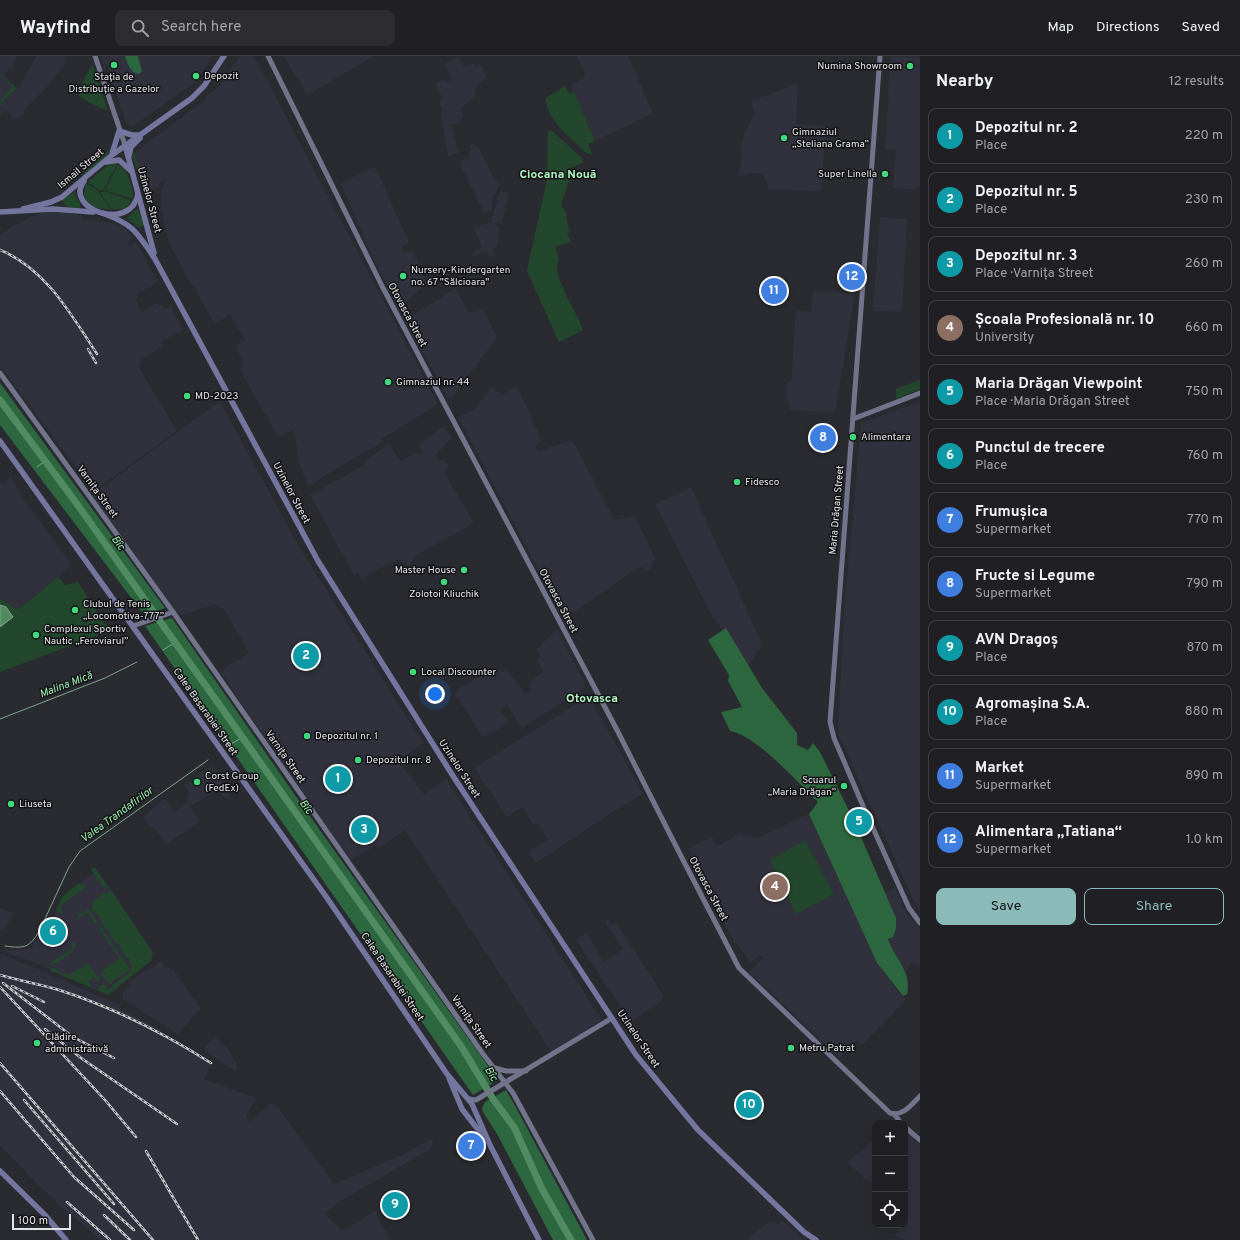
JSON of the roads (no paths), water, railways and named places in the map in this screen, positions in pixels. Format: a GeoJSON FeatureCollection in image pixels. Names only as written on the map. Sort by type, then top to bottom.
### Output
{"type":"FeatureCollection","features":[{"type":"Feature","properties":{"kind":"main road"},"geometry":{"type":"LineString","coordinates":[[130,164],[129,155],[131,147],[145,133],[192,98],[204,86],[225,56]]}},
{"type":"Feature","properties":{"kind":"main road"},"geometry":{"type":"LineString","coordinates":[[112,155],[120,131],[132,135],[145,133]]}},
{"type":"Feature","properties":{"kind":"main road","name":"Ismail Street"},"geometry":{"type":"LineString","coordinates":[[23,209],[59,199],[125,145],[145,133]]}},
{"type":"Feature","properties":{"kind":"main road","name":"Uzinelor Street"},"geometry":{"type":"LineString","coordinates":[[125,145],[155,259]]}},
{"type":"Feature","properties":{"kind":"main road"},"geometry":{"type":"LineString","coordinates":[[102,164],[111,160],[119,160],[126,165],[134,176]]}},
{"type":"Feature","properties":{"kind":"main road"},"geometry":{"type":"LineString","coordinates":[[90,174],[82,184],[81,196],[87,206],[100,213],[119,214],[127,212],[134,205],[138,192]]}},
{"type":"Feature","properties":{"kind":"main road","name":"Ismail Street"},"geometry":{"type":"LineString","coordinates":[[0,212],[23,209],[53,209],[100,213]]}},
{"type":"Feature","properties":{"kind":"main road","name":"Uzinelor Street"},"geometry":{"type":"LineString","coordinates":[[100,213],[120,220],[130,226],[141,237],[155,259],[318,561],[449,771],[647,1070],[698,1130],[804,1232],[816,1240]]}},
{"type":"Feature","properties":{"kind":"main road","name":"Calea Basarabiei Street"},"geometry":{"type":"LineString","coordinates":[[0,441],[134,626],[327,898],[447,1074],[469,1099],[490,1145],[539,1240]]}},
{"type":"Feature","properties":{"kind":"main road","name":"Calea Basarabiei Street"},"geometry":{"type":"LineString","coordinates":[[447,1074],[464,1113],[490,1145]]}},
{"type":"Feature","properties":{"kind":"main road"},"geometry":{"type":"LineString","coordinates":[[460,1105],[469,1099]]}},
{"type":"Feature","properties":{"kind":"main road"},"geometry":{"type":"LineString","coordinates":[[464,1113],[470,1112],[474,1108]]}},
{"type":"Feature","properties":{"kind":"main road"},"geometry":{"type":"LineString","coordinates":[[0,1170],[48,1218],[66,1240]]}},
{"type":"Feature","properties":{"kind":"street"},"geometry":{"type":"LineString","coordinates":[[95,56],[125,145]]}},
{"type":"Feature","properties":{"kind":"street","name":"Otovasca Street"},"geometry":{"type":"LineString","coordinates":[[268,56],[378,280],[617,730],[739,968],[898,1120]]}},
{"type":"Feature","properties":{"kind":"street","name":"Maria Drăgan Street"},"geometry":{"type":"LineString","coordinates":[[880,56],[836,628],[831,730],[899,887],[910,910],[920,923]]}},
{"type":"Feature","properties":{"kind":"street","name":"Varnița Street"},"geometry":{"type":"LineString","coordinates":[[0,373],[474,1041],[495,1068],[504,1084],[513,1093],[592,1240]]}},
{"type":"Feature","properties":{"kind":"street"},"geometry":{"type":"LineString","coordinates":[[853,419],[920,393]]}},
{"type":"Feature","properties":{"kind":"street"},"geometry":{"type":"LineString","coordinates":[[134,626],[171,612]]}},
{"type":"Feature","properties":{"kind":"street"},"geometry":{"type":"LineString","coordinates":[[469,1099],[478,1099],[527,1071],[612,1018]]}},
{"type":"Feature","properties":{"kind":"street"},"geometry":{"type":"LineString","coordinates":[[495,1068],[512,1071],[527,1071]]}},
{"type":"Feature","properties":{"kind":"street"},"geometry":{"type":"LineString","coordinates":[[513,1093],[513,1085],[518,1076]]}},
{"type":"Feature","properties":{"kind":"street"},"geometry":{"type":"LineString","coordinates":[[892,1113],[903,1112],[920,1096]]}},
{"type":"Feature","properties":{"kind":"street"},"geometry":{"type":"LineString","coordinates":[[474,1108],[478,1099]]}},
{"type":"Feature","properties":{"kind":"street"},"geometry":{"type":"LineString","coordinates":[[908,1130],[920,1140]]}},
{"type":"Feature","properties":{"kind":"waterway","name":"Bîc"},"geometry":{"type":"LineString","coordinates":[[0,400],[77,504],[461,1046],[493,1099],[514,1127],[542,1189],[571,1240]]}},
{"type":"Feature","properties":{"kind":"waterway"},"geometry":{"type":"LineString","coordinates":[[37,467],[45,461]]}},
{"type":"Feature","properties":{"kind":"waterway","name":"Malina Mică"},"geometry":{"type":"LineString","coordinates":[[163,650],[176,644]]}},
{"type":"Feature","properties":{"kind":"waterway","name":"Malina Mică"},"geometry":{"type":"LineString","coordinates":[[0,719],[105,678],[137,662]]}},
{"type":"Feature","properties":{"kind":"waterway","name":"Valea Trandafirilor"},"geometry":{"type":"LineString","coordinates":[[231,744],[243,737]]}},
{"type":"Feature","properties":{"kind":"waterway","name":"Valea Trandafirilor"},"geometry":{"type":"LineString","coordinates":[[44,921],[69,867],[80,851],[208,760]]}},
{"type":"Feature","properties":{"kind":"waterway","name":"Valea Trandafirilor"},"geometry":{"type":"LineString","coordinates":[[5,946],[23,947],[31,943],[41,928]]}},
{"type":"Feature","properties":{"kind":"railway"},"geometry":{"type":"LineString","coordinates":[[0,250],[16,258],[44,280],[67,308],[97,354]]}},
{"type":"Feature","properties":{"kind":"railway"},"geometry":{"type":"LineString","coordinates":[[88,349],[96,363]]}},
{"type":"Feature","properties":{"kind":"railway"},"geometry":{"type":"LineString","coordinates":[[0,975],[59,990],[119,1013],[156,1031],[211,1063]]}},
{"type":"Feature","properties":{"kind":"railway"},"geometry":{"type":"LineString","coordinates":[[3,983],[73,1037],[114,1058]]}},
{"type":"Feature","properties":{"kind":"railway"},"geometry":{"type":"LineString","coordinates":[[12,986],[44,1002]]}},
{"type":"Feature","properties":{"kind":"railway"},"geometry":{"type":"LineString","coordinates":[[0,987],[105,1100],[136,1137]]}},
{"type":"Feature","properties":{"kind":"railway"},"geometry":{"type":"LineString","coordinates":[[45,1029],[81,1058],[177,1124]]}},
{"type":"Feature","properties":{"kind":"railway"},"geometry":{"type":"LineString","coordinates":[[0,1063],[153,1240]]}},
{"type":"Feature","properties":{"kind":"railway"},"geometry":{"type":"LineString","coordinates":[[0,1091],[74,1177],[134,1230]]}},
{"type":"Feature","properties":{"kind":"railway"},"geometry":{"type":"LineString","coordinates":[[24,1100],[114,1204]]}},
{"type":"Feature","properties":{"kind":"railway"},"geometry":{"type":"LineString","coordinates":[[146,1151],[198,1240]]}},
{"type":"Feature","properties":{"kind":"railway"},"geometry":{"type":"LineString","coordinates":[[67,1202],[110,1240]]}},
{"type":"Feature","properties":{"kind":"railway"},"geometry":{"type":"LineString","coordinates":[[104,1215],[130,1240]]}},
{"type":"Feature","properties":{"kind":"place","name":"Stația de Distribuție a Gazelor"},"geometry":{"type":"Point","coordinates":[114,65]}},
{"type":"Feature","properties":{"kind":"place","name":"Numina Showroom"},"geometry":{"type":"Point","coordinates":[910,66]}},
{"type":"Feature","properties":{"kind":"place","name":"Depozit"},"geometry":{"type":"Point","coordinates":[196,76]}},
{"type":"Feature","properties":{"kind":"place","name":"Gimnaziul „Steliana Grama”"},"geometry":{"type":"Point","coordinates":[784,138]}},
{"type":"Feature","properties":{"kind":"place","name":"Super Linella"},"geometry":{"type":"Point","coordinates":[885,174]}},
{"type":"Feature","properties":{"kind":"place","name":"Nursery-Kindergarten no. 67 \"Sălcioara\""},"geometry":{"type":"Point","coordinates":[403,276]}},
{"type":"Feature","properties":{"kind":"place","name":"Alimentara „Tatiana“"},"geometry":{"type":"Point","coordinates":[852,277]}},
{"type":"Feature","properties":{"kind":"place","name":"Market"},"geometry":{"type":"Point","coordinates":[774,291]}},
{"type":"Feature","properties":{"kind":"place","name":"Gimnaziul nr. 44"},"geometry":{"type":"Point","coordinates":[388,382]}},
{"type":"Feature","properties":{"kind":"place","name":"MD-2023"},"geometry":{"type":"Point","coordinates":[187,396]}},
{"type":"Feature","properties":{"kind":"place","name":"Alimentara"},"geometry":{"type":"Point","coordinates":[853,437]}},
{"type":"Feature","properties":{"kind":"place","name":"Fructe si Legume"},"geometry":{"type":"Point","coordinates":[823,438]}},
{"type":"Feature","properties":{"kind":"place","name":"Fidesco"},"geometry":{"type":"Point","coordinates":[737,482]}},
{"type":"Feature","properties":{"kind":"place","name":"Master House"},"geometry":{"type":"Point","coordinates":[464,570]}},
{"type":"Feature","properties":{"kind":"place","name":"Zolotoi Kliuchik"},"geometry":{"type":"Point","coordinates":[444,582]}},
{"type":"Feature","properties":{"kind":"place","name":"Clubul de Tenis „Locomotiva-777”"},"geometry":{"type":"Point","coordinates":[75,610]}},
{"type":"Feature","properties":{"kind":"place","name":"Complexul Sportiv Nautic „Feroviarul”"},"geometry":{"type":"Point","coordinates":[36,635]}},
{"type":"Feature","properties":{"kind":"place","name":"Depozitul nr. 5"},"geometry":{"type":"Point","coordinates":[306,656]}},
{"type":"Feature","properties":{"kind":"place","name":"Local Discounter"},"geometry":{"type":"Point","coordinates":[413,672]}},
{"type":"Feature","properties":{"kind":"place","name":"Depozitul nr. 1"},"geometry":{"type":"Point","coordinates":[307,736]}},
{"type":"Feature","properties":{"kind":"place","name":"Depozitul nr. 8"},"geometry":{"type":"Point","coordinates":[358,760]}},
{"type":"Feature","properties":{"kind":"place","name":"Depozitul nr. 2"},"geometry":{"type":"Point","coordinates":[338,779]}},
{"type":"Feature","properties":{"kind":"place","name":"Corst Group (FedEx)"},"geometry":{"type":"Point","coordinates":[197,782]}},
{"type":"Feature","properties":{"kind":"place","name":"Scuarul „Maria Drăgan”"},"geometry":{"type":"Point","coordinates":[844,786]}},
{"type":"Feature","properties":{"kind":"place","name":"Liuseta"},"geometry":{"type":"Point","coordinates":[11,804]}},
{"type":"Feature","properties":{"kind":"place","name":"Maria Drăgan Viewpoint"},"geometry":{"type":"Point","coordinates":[859,822]}},
{"type":"Feature","properties":{"kind":"place","name":"Depozitul nr. 3"},"geometry":{"type":"Point","coordinates":[364,830]}},
{"type":"Feature","properties":{"kind":"place","name":"Școala Profesională nr. 10"},"geometry":{"type":"Point","coordinates":[775,887]}},
{"type":"Feature","properties":{"kind":"place","name":"Punctul de trecere"},"geometry":{"type":"Point","coordinates":[53,932]}},
{"type":"Feature","properties":{"kind":"place","name":"Clădire administrativă"},"geometry":{"type":"Point","coordinates":[37,1043]}},
{"type":"Feature","properties":{"kind":"place","name":"Metru Patrat"},"geometry":{"type":"Point","coordinates":[791,1048]}},
{"type":"Feature","properties":{"kind":"place","name":"Agromașina S.A."},"geometry":{"type":"Point","coordinates":[749,1105]}},
{"type":"Feature","properties":{"kind":"place","name":"Frumușica"},"geometry":{"type":"Point","coordinates":[471,1146]}},
{"type":"Feature","properties":{"kind":"place","name":"AVN Dragoș"},"geometry":{"type":"Point","coordinates":[395,1205]}},
{"type":"Feature","properties":{"kind":"district","name":"Ciocana Nouă"},"geometry":{"type":"Point","coordinates":[558,175]}},
{"type":"Feature","properties":{"kind":"district","name":"Otovasca"},"geometry":{"type":"Point","coordinates":[592,699]}}]}
